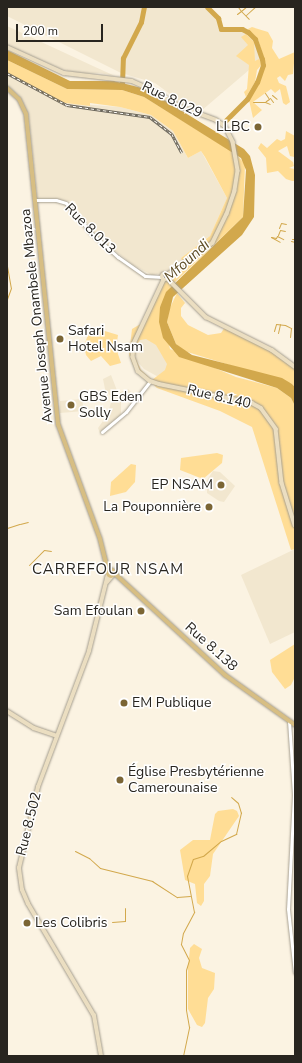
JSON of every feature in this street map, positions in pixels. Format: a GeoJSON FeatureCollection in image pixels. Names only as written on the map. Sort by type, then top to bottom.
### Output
{"type":"FeatureCollection","features":[{"type":"Feature","properties":{"kind":"main road","name":"Rue 8.029"},"geometry":{"type":"LineString","coordinates":[[7,47],[64,73],[129,80],[152,90],[187,110],[222,123],[233,142],[236,154],[238,181],[217,236],[208,247],[165,278]]}},
{"type":"Feature","properties":{"kind":"main road","name":"Avenue Joseph Onambele Mbazoa"},"geometry":{"type":"LineString","coordinates":[[7,88],[19,99],[26,114],[58,424],[111,574]]}},
{"type":"Feature","properties":{"kind":"main road"},"geometry":{"type":"LineString","coordinates":[[150,381],[138,371],[133,352],[134,344],[165,278],[206,317],[272,350],[295,367]]}},
{"type":"Feature","properties":{"kind":"main road","name":"Rue 8.140"},"geometry":{"type":"LineString","coordinates":[[150,381],[252,403],[268,415],[276,429],[282,483],[295,524]]}},
{"type":"Feature","properties":{"kind":"main road","name":"Rue 8.138"},"geometry":{"type":"LineString","coordinates":[[111,574],[118,578],[225,675],[295,725]]}},
{"type":"Feature","properties":{"kind":"main road","name":"Rue 8.502"},"geometry":{"type":"LineString","coordinates":[[101,1056],[97,1026],[88,1002],[34,917],[23,894],[19,876],[20,857],[33,806],[94,636],[106,583],[111,574]]}},
{"type":"Feature","properties":{"kind":"main road"},"geometry":{"type":"LineString","coordinates":[[7,711],[34,728],[57,736]]}},
{"type":"Feature","properties":{"kind":"street","name":"Rue 8.013"},"geometry":{"type":"LineString","coordinates":[[35,200],[56,200],[66,203],[95,237],[118,257],[145,276],[165,278]]}},
{"type":"Feature","properties":{"kind":"street"},"geometry":{"type":"LineString","coordinates":[[102,432],[126,412],[150,381]]}},
{"type":"Feature","properties":{"kind":"street"},"geometry":{"type":"LineString","coordinates":[[289,721],[294,795],[288,910],[295,973]]}},
{"type":"Feature","properties":{"kind":"shaded area"},"geometry":{"type":"Polygon","coordinates":[[[7,7],[207,7],[218,18],[221,29],[242,29],[248,32],[255,39],[262,59],[201,111],[181,102],[155,83],[121,73],[7,16],[7,7]]]}},
{"type":"Feature","properties":{"kind":"shaded area"},"geometry":{"type":"Polygon","coordinates":[[[7,26],[115,76],[100,73],[81,74],[61,69],[7,45],[7,26]]]}},
{"type":"Feature","properties":{"kind":"shaded area"},"geometry":{"type":"Polygon","coordinates":[[[252,27],[268,32],[273,41],[272,48],[279,59],[295,52],[293,74],[288,75],[285,81],[280,76],[277,78],[279,83],[286,86],[290,102],[286,105],[283,103],[280,89],[275,93],[271,89],[253,102],[262,110],[253,118],[249,100],[266,65],[258,39],[248,29],[252,27]]]}},
{"type":"Feature","properties":{"kind":"shaded area"},"geometry":{"type":"Polygon","coordinates":[[[246,34],[254,42],[255,61],[259,59],[262,64],[257,70],[255,82],[246,97],[244,92],[247,89],[249,65],[236,56],[248,45],[241,37],[246,34]]]}},
{"type":"Feature","properties":{"kind":"shaded area"},"geometry":{"type":"Polygon","coordinates":[[[7,50],[70,81],[114,81],[146,89],[244,149],[250,156],[255,175],[254,217],[242,235],[173,297],[167,322],[176,344],[192,355],[282,378],[292,384],[295,387],[295,406],[291,398],[277,388],[179,357],[163,338],[159,322],[160,307],[166,292],[243,217],[246,170],[241,158],[144,97],[122,90],[67,89],[7,60],[7,50]]]}},
{"type":"Feature","properties":{"kind":"shaded area"},"geometry":{"type":"Polygon","coordinates":[[[7,60],[67,89],[122,90],[144,97],[236,154],[245,164],[243,217],[173,284],[160,307],[170,349],[236,377],[277,388],[291,398],[295,406],[295,549],[291,550],[252,427],[220,411],[157,388],[133,365],[129,355],[132,329],[144,322],[168,272],[183,263],[181,258],[210,236],[227,198],[205,157],[201,151],[188,158],[173,131],[151,115],[120,107],[90,103],[90,106],[58,102],[7,73],[7,60]],[[146,339],[140,340],[137,345],[135,357],[141,370],[152,380],[165,370],[167,364],[156,345],[146,339]]]}},
{"type":"Feature","properties":{"kind":"shaded area"},"geometry":{"type":"Polygon","coordinates":[[[7,73],[49,97],[66,103],[120,107],[151,115],[173,131],[188,158],[201,151],[227,198],[210,236],[181,258],[183,263],[168,272],[152,275],[133,265],[93,233],[84,224],[75,201],[38,202],[29,117],[19,95],[7,88],[7,73]]]}},
{"type":"Feature","properties":{"kind":"shaded area"},"geometry":{"type":"Polygon","coordinates":[[[286,131],[295,136],[294,157],[290,156],[287,146],[278,151],[293,162],[294,166],[289,168],[295,169],[295,181],[286,179],[278,171],[267,173],[266,158],[258,148],[261,143],[267,148],[277,139],[281,141],[285,139],[286,131]]]}},
{"type":"Feature","properties":{"kind":"shaded area"},"geometry":{"type":"Polygon","coordinates":[[[177,293],[185,303],[181,308],[181,316],[188,325],[208,335],[221,333],[225,327],[272,350],[295,367],[295,387],[292,384],[184,351],[176,344],[167,322],[169,310],[177,293]]]}},
{"type":"Feature","properties":{"kind":"shaded area"},"geometry":{"type":"Polygon","coordinates":[[[147,320],[173,357],[162,379],[144,369],[136,360],[136,348],[147,320]]]}},
{"type":"Feature","properties":{"kind":"shaded area"},"geometry":{"type":"Polygon","coordinates":[[[95,328],[118,335],[116,348],[121,363],[110,366],[101,356],[91,361],[86,355],[84,346],[90,329],[95,328]]]}},
{"type":"Feature","properties":{"kind":"shaded area"},"geometry":{"type":"Polygon","coordinates":[[[111,375],[118,393],[128,389],[131,392],[121,400],[121,416],[100,433],[98,428],[108,414],[112,398],[105,389],[103,379],[111,375]]]}},
{"type":"Feature","properties":{"kind":"shaded area","name":"GBS Eden Solly"},"geometry":{"type":"Polygon","coordinates":[[[82,399],[84,411],[60,413],[60,401],[82,399]]]}},
{"type":"Feature","properties":{"kind":"shaded area"},"geometry":{"type":"Polygon","coordinates":[[[217,453],[223,455],[222,463],[203,479],[180,470],[181,458],[217,453]]]}},
{"type":"Feature","properties":{"kind":"shaded area"},"geometry":{"type":"Polygon","coordinates":[[[131,464],[136,465],[135,482],[126,492],[110,496],[111,482],[131,464]]]}},
{"type":"Feature","properties":{"kind":"shaded area","name":"EP NSAM"},"geometry":{"type":"Polygon","coordinates":[[[213,471],[220,472],[235,486],[224,502],[219,501],[207,493],[207,480],[213,471]]]}},
{"type":"Feature","properties":{"kind":"shaded area"},"geometry":{"type":"Polygon","coordinates":[[[295,549],[295,632],[270,644],[241,575],[295,549]]]}},
{"type":"Feature","properties":{"kind":"shaded area"},"geometry":{"type":"Polygon","coordinates":[[[295,644],[295,677],[291,685],[285,689],[272,672],[270,660],[295,644]]]}},
{"type":"Feature","properties":{"kind":"shaded area"},"geometry":{"type":"Polygon","coordinates":[[[233,809],[237,811],[239,816],[213,854],[210,876],[204,884],[204,901],[201,906],[197,903],[195,884],[185,880],[180,850],[193,840],[210,840],[215,814],[218,811],[233,809]]]}},
{"type":"Feature","properties":{"kind":"shaded area"},"geometry":{"type":"Polygon","coordinates":[[[194,944],[202,949],[199,958],[202,968],[215,973],[214,989],[208,998],[205,1023],[202,1027],[197,1025],[188,1009],[188,968],[190,948],[194,944]]]}},
{"type":"Feature","properties":{"kind":"waterway","name":"Mfoundi"},"geometry":{"type":"LineString","coordinates":[[122,84],[123,58],[141,22],[144,7]]}},
{"type":"Feature","properties":{"kind":"waterway","name":"Mfoundi"},"geometry":{"type":"LineString","coordinates":[[207,7],[218,18],[221,29],[242,29],[248,32],[255,39],[263,65],[257,82],[247,99],[225,121]]}},
{"type":"Feature","properties":{"kind":"waterway"},"geometry":{"type":"LineString","coordinates":[[238,7],[241,11],[246,7]]}},
{"type":"Feature","properties":{"kind":"waterway"},"geometry":{"type":"LineString","coordinates":[[246,15],[255,7]]}},
{"type":"Feature","properties":{"kind":"waterway"},"geometry":{"type":"LineString","coordinates":[[237,14],[241,11],[249,19]]}},
{"type":"Feature","properties":{"kind":"waterway"},"geometry":{"type":"LineString","coordinates":[[265,93],[269,99],[266,101]]}},
{"type":"Feature","properties":{"kind":"waterway"},"geometry":{"type":"LineString","coordinates":[[272,95],[277,99]]}},
{"type":"Feature","properties":{"kind":"waterway"},"geometry":{"type":"LineString","coordinates":[[270,98],[273,102]]}},
{"type":"Feature","properties":{"kind":"waterway"},"geometry":{"type":"LineString","coordinates":[[253,102],[265,102],[270,104]]}},
{"type":"Feature","properties":{"kind":"waterway"},"geometry":{"type":"LineString","coordinates":[[279,228],[281,223],[286,224]]}},
{"type":"Feature","properties":{"kind":"waterway"},"geometry":{"type":"LineString","coordinates":[[278,235],[280,230],[285,231]]}},
{"type":"Feature","properties":{"kind":"waterway"},"geometry":{"type":"LineString","coordinates":[[271,237],[276,238],[277,236],[283,239]]}},
{"type":"Feature","properties":{"kind":"waterway"},"geometry":{"type":"LineString","coordinates":[[271,237],[280,242]]}},
{"type":"Feature","properties":{"kind":"waterway"},"geometry":{"type":"LineString","coordinates":[[291,241],[295,242]]}},
{"type":"Feature","properties":{"kind":"waterway"},"geometry":{"type":"LineString","coordinates":[[7,266],[11,288],[7,299]]}},
{"type":"Feature","properties":{"kind":"waterway"},"geometry":{"type":"LineString","coordinates":[[274,331],[276,324],[285,325],[291,328],[290,337]]}},
{"type":"Feature","properties":{"kind":"waterway"},"geometry":{"type":"LineString","coordinates":[[278,333],[280,324]]}},
{"type":"Feature","properties":{"kind":"waterway"},"geometry":{"type":"LineString","coordinates":[[20,524],[28,522]]}},
{"type":"Feature","properties":{"kind":"waterway"},"geometry":{"type":"LineString","coordinates":[[7,528],[19,524]]}},
{"type":"Feature","properties":{"kind":"waterway"},"geometry":{"type":"LineString","coordinates":[[29,565],[44,550],[51,551]]}},
{"type":"Feature","properties":{"kind":"waterway"},"geometry":{"type":"LineString","coordinates":[[183,1056],[189,1027],[186,1010],[186,970],[189,960],[181,944],[183,933],[194,912],[187,876],[193,859],[203,856],[221,841],[236,834],[241,813],[238,803],[231,797]]}},
{"type":"Feature","properties":{"kind":"waterway"},"geometry":{"type":"LineString","coordinates":[[75,851],[89,858],[100,868],[152,881],[177,897],[190,896]]}},
{"type":"Feature","properties":{"kind":"waterway"},"geometry":{"type":"LineString","coordinates":[[112,922],[125,921],[125,908]]}},
{"type":"Feature","properties":{"kind":"railway"},"geometry":{"type":"LineString","coordinates":[[7,73],[67,105],[150,117],[172,134],[182,153]]}},
{"type":"Feature","properties":{"kind":"place","name":"LLBC"},"geometry":{"type":"Point","coordinates":[258,127]}},
{"type":"Feature","properties":{"kind":"place","name":"Safari Hotel Nsam"},"geometry":{"type":"Point","coordinates":[60,339]}},
{"type":"Feature","properties":{"kind":"place","name":"GBS Eden Solly"},"geometry":{"type":"Point","coordinates":[71,405]}},
{"type":"Feature","properties":{"kind":"place","name":"EP NSAM"},"geometry":{"type":"Point","coordinates":[221,485]}},
{"type":"Feature","properties":{"kind":"place","name":"La Pouponnière"},"geometry":{"type":"Point","coordinates":[209,507]}},
{"type":"Feature","properties":{"kind":"place","name":"Sam Efoulan"},"geometry":{"type":"Point","coordinates":[141,611]}},
{"type":"Feature","properties":{"kind":"place","name":"EM Publique"},"geometry":{"type":"Point","coordinates":[124,703]}},
{"type":"Feature","properties":{"kind":"place","name":"Église Presbytérienne Camerounaise"},"geometry":{"type":"Point","coordinates":[120,780]}},
{"type":"Feature","properties":{"kind":"place","name":"Les Colibris"},"geometry":{"type":"Point","coordinates":[27,923]}},
{"type":"Feature","properties":{"kind":"district","name":"CARREFOUR NSAM"},"geometry":{"type":"Point","coordinates":[108,570]}}]}
